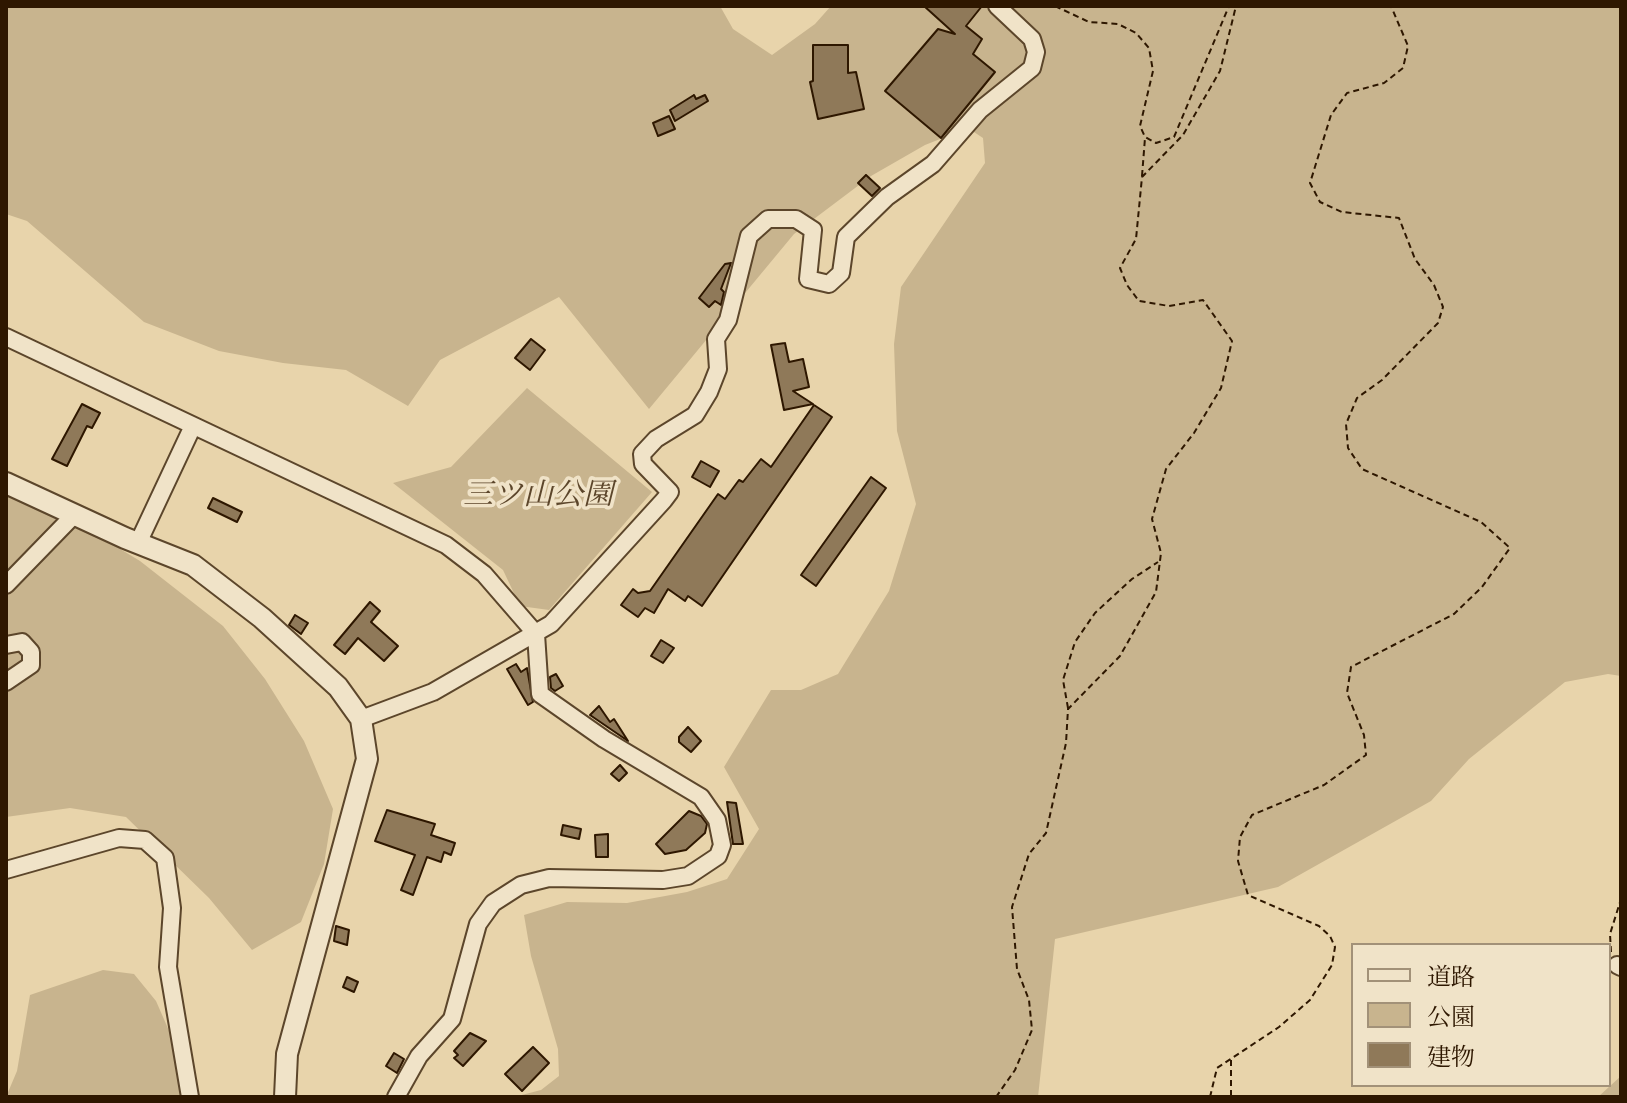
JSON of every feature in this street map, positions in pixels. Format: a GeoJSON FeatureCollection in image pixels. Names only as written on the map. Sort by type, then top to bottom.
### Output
{"type":"FeatureCollection","features":[{"type":"Feature","properties":{"kind":"street"},"geometry":{"type":"LineString","coordinates":[[361,719],[433,692],[536,634],[563,612],[670,492],[643,464],[642,454],[656,439],[695,415],[709,392],[718,369],[716,339],[728,320],[749,236],[768,219],[796,219],[813,230],[808,279],[829,284],[841,273],[846,237],[887,197],[933,164],[980,110],[1032,68],[1036,52],[1032,39],[997,6]]}},
{"type":"Feature","properties":{"kind":"street"},"geometry":{"type":"LineString","coordinates":[[6,337],[192,428],[446,545],[484,574],[536,634],[540,694],[604,739],[701,797],[717,820],[722,845],[718,856],[688,876],[663,880],[549,878],[521,885],[493,903],[478,924],[452,1019],[419,1056],[396,1097]]}},
{"type":"Feature","properties":{"kind":"street"},"geometry":{"type":"LineString","coordinates":[[139,541],[192,428]]}},
{"type":"Feature","properties":{"kind":"street"},"geometry":{"type":"LineString","coordinates":[[6,483],[193,565],[216,581],[338,687],[361,719],[367,759],[287,1054],[285,1097]]}},
{"type":"Feature","properties":{"kind":"street"},"geometry":{"type":"LineString","coordinates":[[6,585],[74,515]]}},
{"type":"Feature","properties":{"kind":"street"},"geometry":{"type":"LineString","coordinates":[[6,645],[22,642],[31,652],[31,665],[6,682]]}},
{"type":"Feature","properties":{"kind":"street"},"geometry":{"type":"LineString","coordinates":[[6,870],[119,838],[145,840],[165,858],[172,908],[168,967],[190,1097]]}},
{"type":"Feature","properties":{"kind":"path"},"geometry":{"type":"LineString","coordinates":[[1055,6],[1062,12],[1089,22],[1118,24],[1136,33],[1149,48],[1153,71],[1140,126],[1145,137],[1136,239],[1120,268],[1127,285],[1139,301],[1169,306],[1203,300],[1232,341],[1221,388],[1194,433],[1166,469],[1152,519],[1160,561],[1156,592],[1137,631],[1120,656],[1068,709]]}},
{"type":"Feature","properties":{"kind":"path"},"geometry":{"type":"LineString","coordinates":[[1145,137],[1156,143],[1174,137],[1229,6]]}},
{"type":"Feature","properties":{"kind":"path"},"geometry":{"type":"LineString","coordinates":[[1142,177],[1183,135],[1220,71],[1236,6]]}},
{"type":"Feature","properties":{"kind":"path"},"geometry":{"type":"LineString","coordinates":[[1210,1097],[1217,1068],[1279,1027],[1310,1000],[1332,965],[1335,947],[1330,936],[1319,926],[1248,895],[1238,861],[1240,837],[1252,815],[1324,785],[1366,755],[1364,735],[1347,693],[1351,667],[1454,614],[1482,587],[1510,548],[1469,515],[1362,469],[1348,448],[1346,424],[1357,398],[1382,380],[1438,323],[1443,307],[1434,285],[1415,259],[1399,218],[1342,212],[1320,202],[1310,183],[1331,115],[1347,93],[1384,83],[1403,68],[1408,46],[1391,6]]}},
{"type":"Feature","properties":{"kind":"path"},"geometry":{"type":"LineString","coordinates":[[996,1097],[1015,1070],[1032,1030],[1029,1000],[1017,969],[1012,907],[1029,854],[1046,833],[1066,743],[1068,709],[1063,680],[1075,642],[1095,613],[1132,579],[1160,561]]}},
{"type":"Feature","properties":{"kind":"path"},"geometry":{"type":"LineString","coordinates":[[1610,943],[1610,934],[1621,899]]}},
{"type":"Feature","properties":{"kind":"path"},"geometry":{"type":"LineString","coordinates":[[1231,1059],[1231,1097]]}},
{"type":"Feature","properties":{"kind":"green space"},"geometry":{"type":"Polygon","coordinates":[[[6,6],[720,6],[733,29],[772,55],[815,24],[831,6],[1621,6],[1621,676],[1608,674],[1565,682],[1469,759],[1431,801],[1278,887],[1055,939],[1038,1097],[514,1097],[541,1090],[559,1076],[558,1049],[531,956],[524,915],[567,902],[627,903],[687,892],[727,879],[759,829],[724,767],[771,690],[801,690],[838,674],[889,591],[916,504],[897,431],[894,344],[901,287],[985,163],[983,138],[968,128],[925,145],[871,176],[794,234],[649,409],[559,297],[440,360],[408,406],[346,370],[219,351],[144,322],[27,221],[6,214],[6,6]]]}},
{"type":"Feature","properties":{"kind":"green space","name":"三ツ山公園"},"geometry":{"type":"Polygon","coordinates":[[[527,388],[652,492],[549,610],[520,606],[503,570],[393,483],[451,467],[527,388]]]}},
{"type":"Feature","properties":{"kind":"green space"},"geometry":{"type":"Polygon","coordinates":[[[6,480],[140,561],[223,626],[265,679],[304,741],[333,809],[324,864],[301,922],[252,950],[209,898],[126,817],[70,808],[6,817],[6,480]]]}},
{"type":"Feature","properties":{"kind":"green space"},"geometry":{"type":"Polygon","coordinates":[[[103,970],[134,974],[156,1001],[198,1097],[6,1097],[17,1071],[30,995],[103,970]]]}},
{"type":"Feature","properties":{"kind":"green space"},"geometry":{"type":"Polygon","coordinates":[[[1621,1076],[1621,1097],[1598,1097],[1611,1087],[1621,1076]]]}},
{"type":"Feature","properties":{"kind":"building"},"geometry":{"type":"Polygon","coordinates":[[[924,6],[982,6],[966,26],[982,39],[973,54],[995,72],[941,138],[885,91],[938,29],[955,34],[924,6]]]}},
{"type":"Feature","properties":{"kind":"building"},"geometry":{"type":"Polygon","coordinates":[[[813,45],[848,45],[848,73],[856,72],[864,109],[818,119],[810,82],[813,81],[813,45]]]}},
{"type":"Feature","properties":{"kind":"building"},"geometry":{"type":"Polygon","coordinates":[[[694,95],[696,99],[705,95],[708,101],[675,121],[670,110],[694,95]]]}},
{"type":"Feature","properties":{"kind":"building"},"geometry":{"type":"Polygon","coordinates":[[[669,116],[675,129],[658,136],[653,123],[669,116]]]}},
{"type":"Feature","properties":{"kind":"building"},"geometry":{"type":"Polygon","coordinates":[[[866,175],[880,188],[872,196],[858,183],[866,175]]]}},
{"type":"Feature","properties":{"kind":"building"},"geometry":{"type":"Polygon","coordinates":[[[731,263],[721,289],[724,292],[721,305],[715,301],[709,307],[699,298],[725,264],[731,263]]]}},
{"type":"Feature","properties":{"kind":"building"},"geometry":{"type":"Polygon","coordinates":[[[531,339],[545,350],[530,370],[515,358],[531,339]]]}},
{"type":"Feature","properties":{"kind":"building"},"geometry":{"type":"Polygon","coordinates":[[[785,343],[789,362],[803,359],[809,387],[793,391],[813,404],[784,410],[771,345],[785,343]]]}},
{"type":"Feature","properties":{"kind":"building"},"geometry":{"type":"Polygon","coordinates":[[[82,404],[100,413],[92,428],[87,426],[67,466],[52,459],[82,404]]]}},
{"type":"Feature","properties":{"kind":"building"},"geometry":{"type":"Polygon","coordinates":[[[814,405],[832,417],[702,606],[688,596],[685,601],[668,589],[654,613],[645,608],[638,617],[621,605],[633,589],[638,593],[650,591],[718,494],[725,499],[761,459],[771,467],[814,405]]]}},
{"type":"Feature","properties":{"kind":"building"},"geometry":{"type":"Polygon","coordinates":[[[701,461],[719,471],[710,487],[692,477],[701,461]]]}},
{"type":"Feature","properties":{"kind":"building"},"geometry":{"type":"Polygon","coordinates":[[[871,477],[886,488],[816,586],[801,575],[871,477]]]}},
{"type":"Feature","properties":{"kind":"building"},"geometry":{"type":"Polygon","coordinates":[[[213,498],[242,512],[237,522],[208,508],[213,498]]]}},
{"type":"Feature","properties":{"kind":"building"},"geometry":{"type":"Polygon","coordinates":[[[370,602],[380,611],[371,622],[398,646],[384,661],[358,638],[345,654],[334,645],[370,602]]]}},
{"type":"Feature","properties":{"kind":"building"},"geometry":{"type":"Polygon","coordinates":[[[295,615],[308,623],[301,634],[289,625],[295,615]]]}},
{"type":"Feature","properties":{"kind":"building"},"geometry":{"type":"Polygon","coordinates":[[[661,640],[674,648],[663,663],[651,656],[661,640]]]}},
{"type":"Feature","properties":{"kind":"building"},"geometry":{"type":"Polygon","coordinates":[[[516,664],[521,672],[527,668],[533,702],[528,705],[507,669],[516,664]]]}},
{"type":"Feature","properties":{"kind":"building"},"geometry":{"type":"Polygon","coordinates":[[[556,674],[563,686],[555,691],[551,688],[550,677],[556,674]]]}},
{"type":"Feature","properties":{"kind":"building"},"geometry":{"type":"Polygon","coordinates":[[[599,706],[610,722],[614,719],[628,741],[590,715],[599,706]]]}},
{"type":"Feature","properties":{"kind":"building"},"geometry":{"type":"Polygon","coordinates":[[[688,727],[701,741],[691,752],[679,742],[679,737],[688,727]]]}},
{"type":"Feature","properties":{"kind":"building"},"geometry":{"type":"Polygon","coordinates":[[[620,765],[627,773],[619,781],[611,774],[620,765]]]}},
{"type":"Feature","properties":{"kind":"building"},"geometry":{"type":"Polygon","coordinates":[[[727,802],[736,803],[743,844],[733,844],[727,802]]]}},
{"type":"Feature","properties":{"kind":"building"},"geometry":{"type":"Polygon","coordinates":[[[387,810],[435,824],[431,835],[455,843],[451,855],[444,852],[441,862],[427,857],[413,895],[401,890],[415,855],[375,841],[387,810]]]}},
{"type":"Feature","properties":{"kind":"building"},"geometry":{"type":"Polygon","coordinates":[[[689,811],[701,816],[707,824],[705,833],[686,850],[665,854],[656,844],[689,811]]]}},
{"type":"Feature","properties":{"kind":"building"},"geometry":{"type":"Polygon","coordinates":[[[563,825],[581,829],[579,839],[561,835],[563,825]]]}},
{"type":"Feature","properties":{"kind":"building"},"geometry":{"type":"Polygon","coordinates":[[[608,834],[608,857],[596,857],[595,835],[608,834]]]}},
{"type":"Feature","properties":{"kind":"building"},"geometry":{"type":"Polygon","coordinates":[[[336,926],[349,930],[347,945],[334,941],[336,926]]]}},
{"type":"Feature","properties":{"kind":"building"},"geometry":{"type":"Polygon","coordinates":[[[347,977],[358,982],[354,992],[343,987],[347,977]]]}},
{"type":"Feature","properties":{"kind":"building"},"geometry":{"type":"Polygon","coordinates":[[[470,1033],[486,1041],[463,1066],[454,1058],[458,1055],[454,1051],[470,1033]]]}},
{"type":"Feature","properties":{"kind":"building"},"geometry":{"type":"Polygon","coordinates":[[[533,1047],[549,1063],[522,1091],[505,1074],[533,1047]]]}},
{"type":"Feature","properties":{"kind":"building"},"geometry":{"type":"Polygon","coordinates":[[[394,1053],[404,1059],[397,1073],[386,1066],[394,1053]]]}}]}
